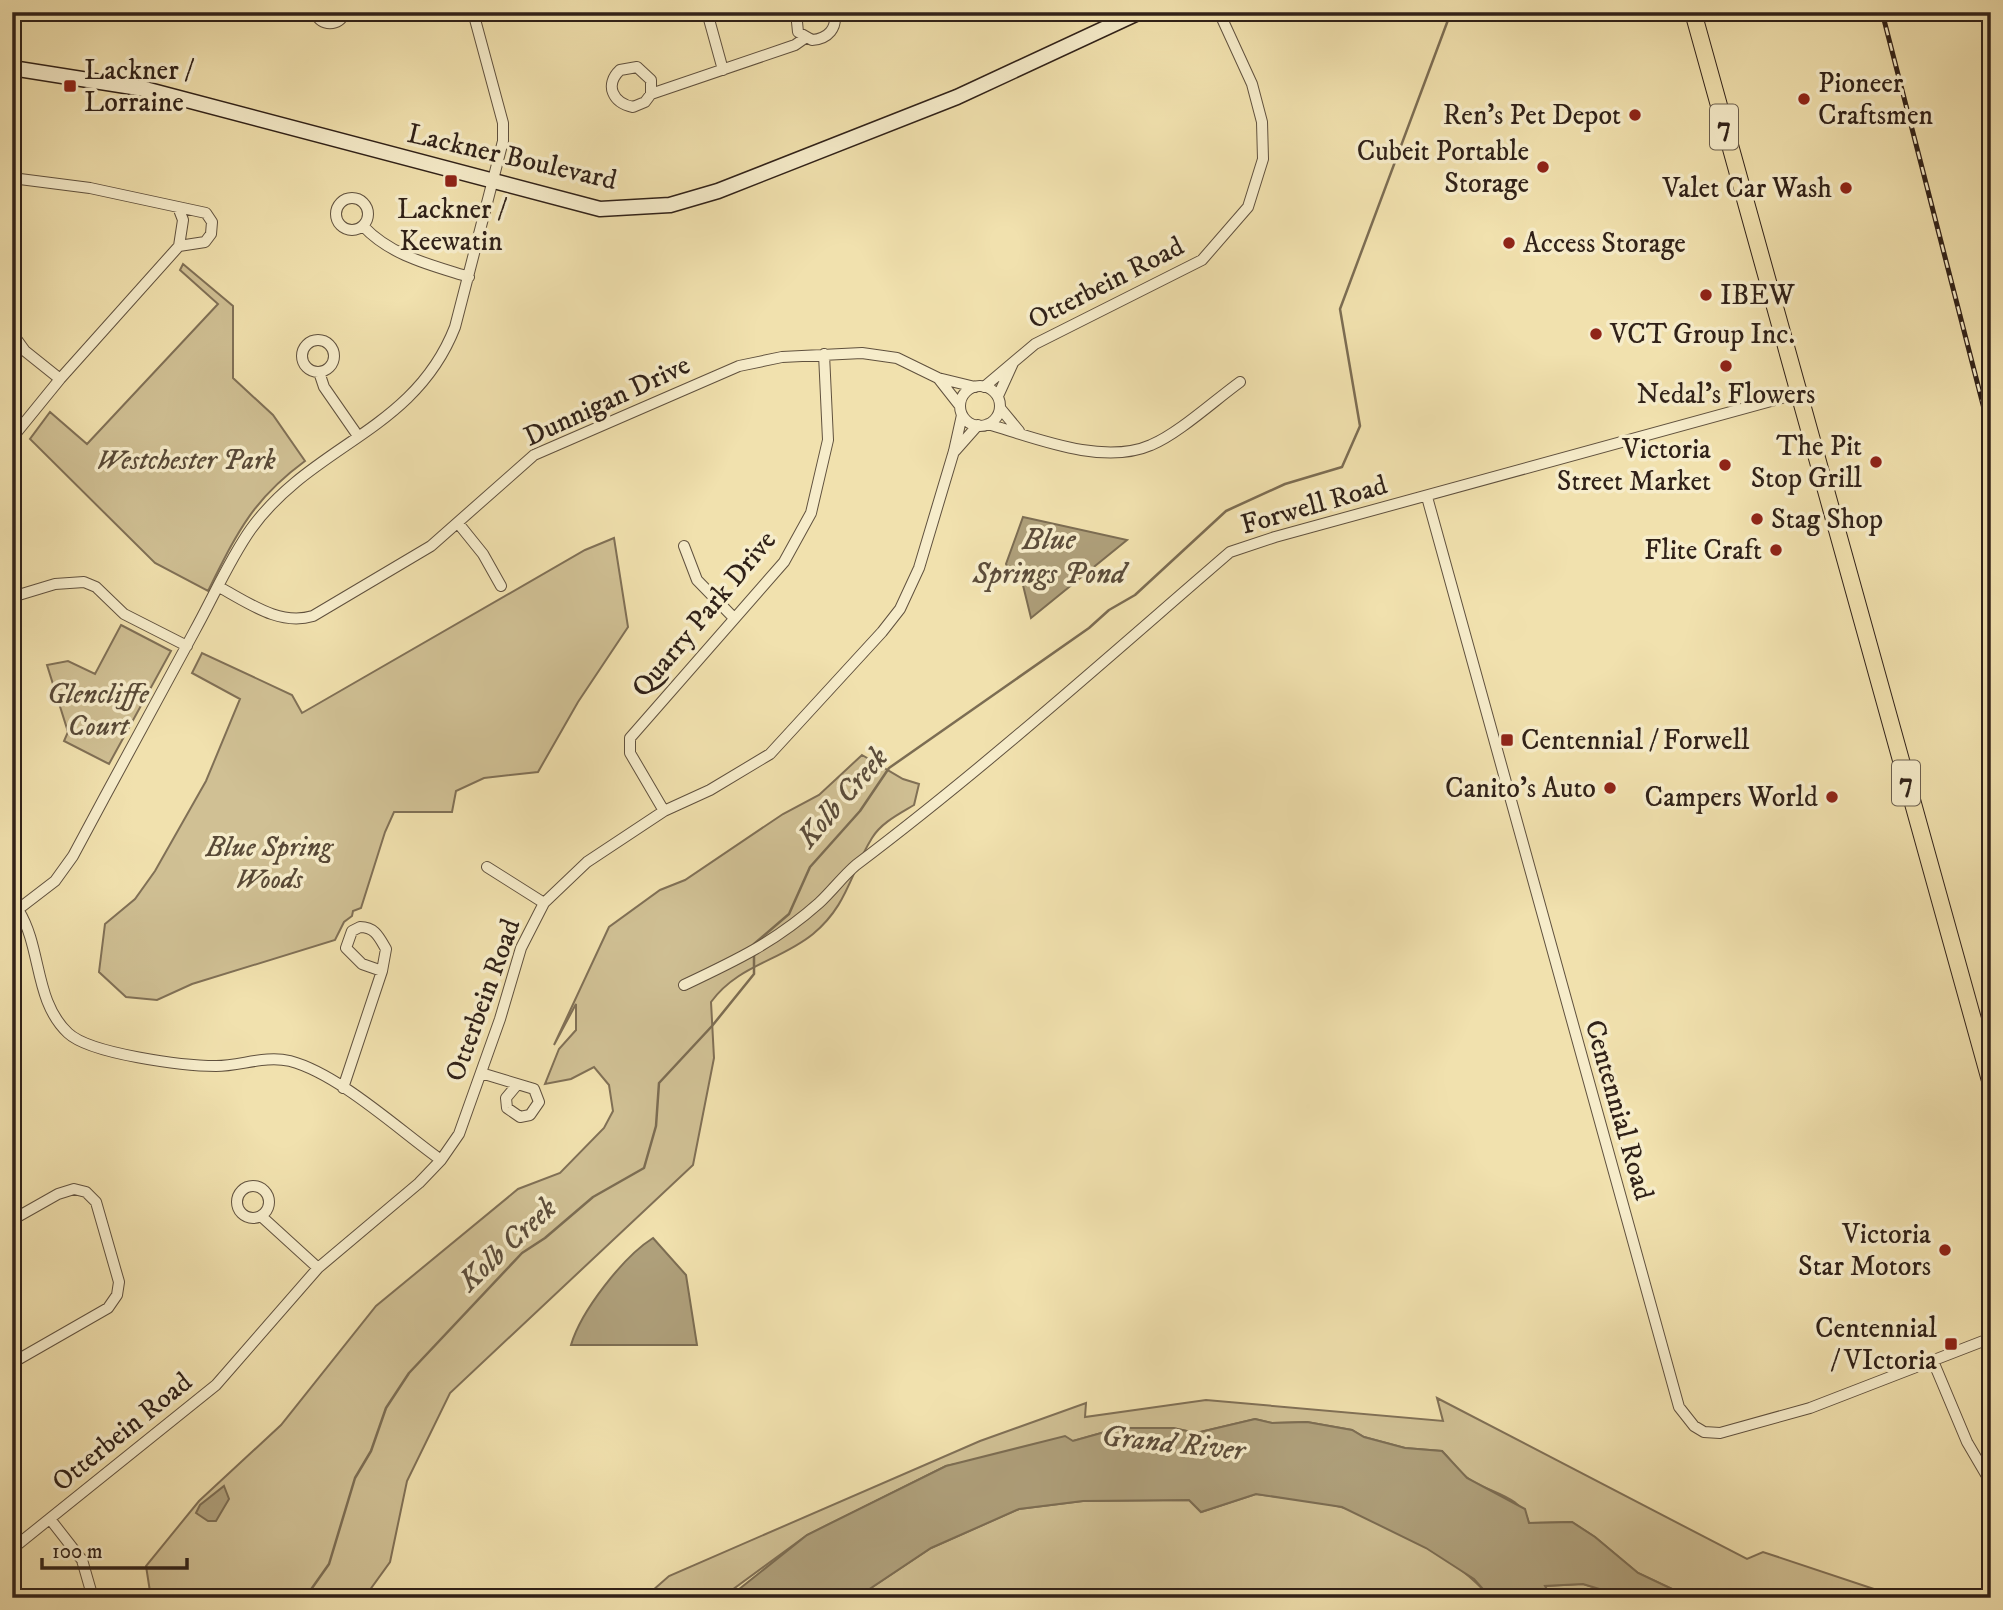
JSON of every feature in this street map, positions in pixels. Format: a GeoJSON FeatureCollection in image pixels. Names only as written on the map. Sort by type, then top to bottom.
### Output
{"type":"FeatureCollection","features":[{"type":"Feature","properties":{"kind":"main road","name":"Lackner Boulevard"},"geometry":{"type":"LineString","coordinates":[[12,68],[145,89],[600,209],[670,205],[718,191],[957,97],[1140,12]]}},
{"type":"Feature","properties":{"kind":"main road","name":"7"},"geometry":{"type":"LineString","coordinates":[[1693,12],[1771,300],[1800,393],[1825,495],[1991,1084]]}},
{"type":"Feature","properties":{"kind":"street"},"geometry":{"type":"LineString","coordinates":[[276,12],[290,16],[314,13],[330,24],[338,22],[346,12]]}},
{"type":"Feature","properties":{"kind":"street"},"geometry":{"type":"LineString","coordinates":[[441,1160],[325,1076],[288,1060],[217,1066],[105,1052],[80,1044],[56,1020],[48,1004],[27,924],[15,913],[55,881],[73,856],[251,529],[295,480],[400,409],[446,353],[494,181],[503,123],[473,12]]}},
{"type":"Feature","properties":{"kind":"street"},"geometry":{"type":"LineString","coordinates":[[707,12],[723,70]]}},
{"type":"Feature","properties":{"kind":"street"},"geometry":{"type":"LineString","coordinates":[[796,12],[795,25],[805,38]]}},
{"type":"Feature","properties":{"kind":"street"},"geometry":{"type":"LineString","coordinates":[[651,94],[651,80],[644,70],[637,67],[620,70],[612,81],[613,94],[622,105],[639,106],[651,94],[795,45],[805,38],[819,40],[831,33],[834,27],[834,12]]}},
{"type":"Feature","properties":{"kind":"street","name":"Otterbein Road"},"geometry":{"type":"LineString","coordinates":[[12,1549],[230,1373],[318,1268],[419,1183],[441,1160],[458,1134],[481,1073],[521,948],[544,903],[587,862],[664,811],[710,789],[770,754],[882,632],[900,609],[919,568],[954,452],[964,394],[979,387],[1035,344],[1202,260],[1248,207],[1263,159],[1262,122],[1252,84],[1219,12]]}},
{"type":"Feature","properties":{"kind":"street"},"geometry":{"type":"LineString","coordinates":[[12,178],[90,188],[206,213],[212,222],[211,234],[205,242],[179,246]]}},
{"type":"Feature","properties":{"kind":"street"},"geometry":{"type":"LineString","coordinates":[[12,438],[60,379],[179,246],[183,220],[178,207]]}},
{"type":"Feature","properties":{"kind":"street"},"geometry":{"type":"LineString","coordinates":[[363,226],[378,242],[422,264],[469,277]]}},
{"type":"Feature","properties":{"kind":"street"},"geometry":{"type":"LineString","coordinates":[[12,333],[25,351],[60,379]]}},
{"type":"Feature","properties":{"kind":"street","name":"Quarry Park Drive"},"geometry":{"type":"LineString","coordinates":[[664,811],[630,753],[630,738],[733,617],[784,562],[811,513],[828,440],[824,354]]}},
{"type":"Feature","properties":{"kind":"street","name":"Dunnigan Drive"},"geometry":{"type":"LineString","coordinates":[[219,587],[276,617],[299,620],[313,616],[412,559],[458,523],[534,455],[739,366],[782,357],[862,354],[897,358],[938,378],[979,387]]}},
{"type":"Feature","properties":{"kind":"street","name":"Otterbein Road"},"geometry":{"type":"LineString","coordinates":[[998,397],[1013,363]]}},
{"type":"Feature","properties":{"kind":"street"},"geometry":{"type":"LineString","coordinates":[[319,372],[324,387],[358,436]]}},
{"type":"Feature","properties":{"kind":"street","name":"Dunnigan Drive"},"geometry":{"type":"LineString","coordinates":[[938,378],[961,411]]}},
{"type":"Feature","properties":{"kind":"street"},"geometry":{"type":"LineString","coordinates":[[961,411],[983,424],[1019,432],[1046,444],[1127,454],[1154,444],[1240,382]]}},
{"type":"Feature","properties":{"kind":"street"},"geometry":{"type":"LineString","coordinates":[[979,387],[998,397],[1000,408],[1019,432]]}},
{"type":"Feature","properties":{"kind":"street","name":"Forwell Road"},"geometry":{"type":"LineString","coordinates":[[684,985],[761,949],[821,902],[853,867],[997,752],[1230,552],[1275,537],[1800,393]]}},
{"type":"Feature","properties":{"kind":"street","name":"Otterbein Road"},"geometry":{"type":"LineString","coordinates":[[954,452],[1000,408]]}},
{"type":"Feature","properties":{"kind":"street","name":"Centennial Road"},"geometry":{"type":"LineString","coordinates":[[1427,496],[1672,1382],[1685,1418],[1704,1432],[1720,1433],[1810,1408],[1991,1338]]}},
{"type":"Feature","properties":{"kind":"street"},"geometry":{"type":"LineString","coordinates":[[458,523],[483,554],[501,586]]}},
{"type":"Feature","properties":{"kind":"street"},"geometry":{"type":"LineString","coordinates":[[684,546],[697,580],[733,617]]}},
{"type":"Feature","properties":{"kind":"street"},"geometry":{"type":"LineString","coordinates":[[12,597],[55,584],[84,582],[96,587],[124,614],[187,646]]}},
{"type":"Feature","properties":{"kind":"street"},"geometry":{"type":"LineString","coordinates":[[487,867],[544,903]]}},
{"type":"Feature","properties":{"kind":"street"},"geometry":{"type":"LineString","coordinates":[[343,1088],[382,971],[386,949],[376,932],[368,927],[352,931],[346,948],[369,968],[382,971]]}},
{"type":"Feature","properties":{"kind":"street"},"geometry":{"type":"LineString","coordinates":[[481,1073],[516,1086]]}},
{"type":"Feature","properties":{"kind":"street"},"geometry":{"type":"LineString","coordinates":[[12,1220],[58,1194],[74,1189],[86,1192],[96,1202],[119,1282],[117,1296],[108,1308],[12,1363]]}},
{"type":"Feature","properties":{"kind":"street"},"geometry":{"type":"LineString","coordinates":[[261,1216],[318,1268]]}},
{"type":"Feature","properties":{"kind":"street"},"geometry":{"type":"LineString","coordinates":[[1933,1361],[1967,1442],[1991,1483]]}},
{"type":"Feature","properties":{"kind":"street"},"geometry":{"type":"LineString","coordinates":[[50,1519],[82,1560],[93,1598]]}},
{"type":"Feature","properties":{"kind":"green space","name":"Westchester Park"},"geometry":{"type":"Polygon","coordinates":[[[183,264],[233,306],[233,378],[273,415],[305,461],[272,490],[247,519],[208,591],[155,563],[30,439],[50,412],[87,444],[218,304],[180,270],[183,264]]]}},
{"type":"Feature","properties":{"kind":"green space","name":"Blue Spring Woods"},"geometry":{"type":"Polygon","coordinates":[[[614,538],[628,627],[578,702],[538,772],[484,778],[456,791],[452,812],[394,812],[361,908],[353,911],[352,916],[344,922],[335,940],[192,984],[157,1000],[126,997],[99,972],[105,924],[135,899],[155,871],[206,781],[240,699],[192,673],[202,653],[292,695],[302,713],[585,550],[614,538]]]}},
{"type":"Feature","properties":{"kind":"green space","name":"Glencliffe Court"},"geometry":{"type":"Polygon","coordinates":[[[121,625],[171,651],[109,764],[64,741],[68,732],[47,665],[68,661],[95,674],[121,625]]]}},
{"type":"Feature","properties":{"kind":"green space"},"geometry":{"type":"Polygon","coordinates":[[[862,755],[903,779],[919,784],[914,805],[891,819],[876,833],[841,900],[825,923],[787,951],[746,971],[711,1002],[714,1058],[693,1165],[450,1393],[407,1481],[390,1562],[364,1598],[151,1598],[146,1566],[199,1501],[281,1425],[376,1306],[518,1189],[560,1173],[604,1128],[613,1111],[609,1085],[594,1067],[571,1079],[545,1084],[559,1049],[576,1030],[576,1004],[554,1045],[609,927],[660,890],[685,880],[783,814],[819,795],[862,755]]]}},
{"type":"Feature","properties":{"kind":"green space"},"geometry":{"type":"Polygon","coordinates":[[[1437,1398],[1747,1559],[1763,1552],[1901,1598],[1691,1598],[1638,1573],[1595,1537],[1572,1522],[1529,1523],[1526,1514],[1513,1501],[1469,1479],[1442,1451],[1405,1448],[1364,1437],[1352,1430],[1307,1422],[1272,1423],[1255,1419],[1196,1433],[1173,1428],[1119,1428],[1073,1441],[946,1466],[807,1535],[721,1598],[644,1598],[669,1576],[980,1441],[1086,1403],[1085,1417],[1206,1400],[1443,1421],[1437,1398]]]}},
{"type":"Feature","properties":{"kind":"green space"},"geometry":{"type":"Polygon","coordinates":[[[1256,1494],[1331,1505],[1381,1521],[1442,1555],[1491,1598],[856,1598],[931,1548],[1019,1509],[1083,1501],[1189,1500],[1201,1512],[1256,1494]]]}},
{"type":"Feature","properties":{"kind":"green space"},"geometry":{"type":"Polygon","coordinates":[[[1583,1584],[1629,1598],[1552,1598],[1544,1586],[1583,1584]]]}},
{"type":"Feature","properties":{"kind":"water","name":"Blue Springs Pond"},"geometry":{"type":"Polygon","coordinates":[[[1023,517],[1127,540],[1031,618],[1021,577],[1010,572],[1006,564],[1023,517]]]}},
{"type":"Feature","properties":{"kind":"water"},"geometry":{"type":"Polygon","coordinates":[[[653,1238],[686,1275],[697,1345],[571,1345],[576,1331],[604,1286],[629,1258],[653,1238]]]}},
{"type":"Feature","properties":{"kind":"water","name":"Grand River"},"geometry":{"type":"Polygon","coordinates":[[[1255,1419],[1272,1423],[1307,1422],[1352,1430],[1364,1437],[1405,1448],[1442,1451],[1467,1478],[1525,1509],[1529,1523],[1572,1522],[1595,1537],[1638,1573],[1691,1598],[1629,1598],[1583,1584],[1545,1586],[1552,1598],[1491,1598],[1474,1579],[1426,1548],[1342,1507],[1256,1494],[1201,1512],[1189,1500],[1083,1501],[1019,1509],[931,1548],[856,1598],[728,1598],[807,1535],[946,1466],[1065,1436],[1073,1441],[1119,1428],[1173,1428],[1196,1433],[1255,1419]]]}},
{"type":"Feature","properties":{"kind":"water"},"geometry":{"type":"Polygon","coordinates":[[[224,1486],[229,1499],[216,1521],[208,1521],[196,1513],[200,1505],[224,1486]]]}},
{"type":"Feature","properties":{"kind":"waterway","name":"Kolb Creek"},"geometry":{"type":"LineString","coordinates":[[754,944],[789,914],[810,867],[860,811],[889,768],[1089,628],[1109,610],[1135,595],[1226,511],[1285,484],[1342,467],[1360,426],[1340,309],[1451,12]]}},
{"type":"Feature","properties":{"kind":"waterway","name":"Kolb Creek"},"geometry":{"type":"LineString","coordinates":[[305,1598],[329,1564],[355,1478],[371,1451],[386,1408],[409,1373],[522,1253],[545,1238],[593,1197],[644,1168],[656,1126],[659,1083],[712,1026],[754,974],[754,955]]}},
{"type":"Feature","properties":{"kind":"railway"},"geometry":{"type":"LineString","coordinates":[[1882,12],[1991,436]]}},
{"type":"Feature","properties":{"kind":"place","name":"Lackner / Lorraine"},"geometry":{"type":"Point","coordinates":[70,86]}},
{"type":"Feature","properties":{"kind":"place","name":"Pioneer Craftsmen"},"geometry":{"type":"Point","coordinates":[1804,99]}},
{"type":"Feature","properties":{"kind":"place","name":"Ren's Pet Depot"},"geometry":{"type":"Point","coordinates":[1635,115]}},
{"type":"Feature","properties":{"kind":"place","name":"Cubeit Portable Storage"},"geometry":{"type":"Point","coordinates":[1543,167]}},
{"type":"Feature","properties":{"kind":"place","name":"Lackner / Keewatin"},"geometry":{"type":"Point","coordinates":[451,181]}},
{"type":"Feature","properties":{"kind":"place","name":"Valet Car Wash"},"geometry":{"type":"Point","coordinates":[1846,188]}},
{"type":"Feature","properties":{"kind":"place","name":"Access Storage"},"geometry":{"type":"Point","coordinates":[1509,243]}},
{"type":"Feature","properties":{"kind":"place","name":"IBEW"},"geometry":{"type":"Point","coordinates":[1706,295]}},
{"type":"Feature","properties":{"kind":"place","name":"VCT Group Inc."},"geometry":{"type":"Point","coordinates":[1596,334]}},
{"type":"Feature","properties":{"kind":"place","name":"Nedal’s Flowers"},"geometry":{"type":"Point","coordinates":[1726,366]}},
{"type":"Feature","properties":{"kind":"place","name":"The Pit Stop Grill"},"geometry":{"type":"Point","coordinates":[1876,462]}},
{"type":"Feature","properties":{"kind":"place","name":"Victoria Street Market"},"geometry":{"type":"Point","coordinates":[1725,465]}},
{"type":"Feature","properties":{"kind":"place","name":"Stag Shop"},"geometry":{"type":"Point","coordinates":[1757,519]}},
{"type":"Feature","properties":{"kind":"place","name":"Flite Craft"},"geometry":{"type":"Point","coordinates":[1776,550]}},
{"type":"Feature","properties":{"kind":"place","name":"Centennial / Forwell"},"geometry":{"type":"Point","coordinates":[1507,740]}},
{"type":"Feature","properties":{"kind":"place","name":"Canito's Auto"},"geometry":{"type":"Point","coordinates":[1610,788]}},
{"type":"Feature","properties":{"kind":"place","name":"Campers World"},"geometry":{"type":"Point","coordinates":[1832,797]}},
{"type":"Feature","properties":{"kind":"place","name":"Victoria Star Motors"},"geometry":{"type":"Point","coordinates":[1945,1250]}},
{"type":"Feature","properties":{"kind":"place","name":"Centennial / VIctoria"},"geometry":{"type":"Point","coordinates":[1951,1344]}}]}
